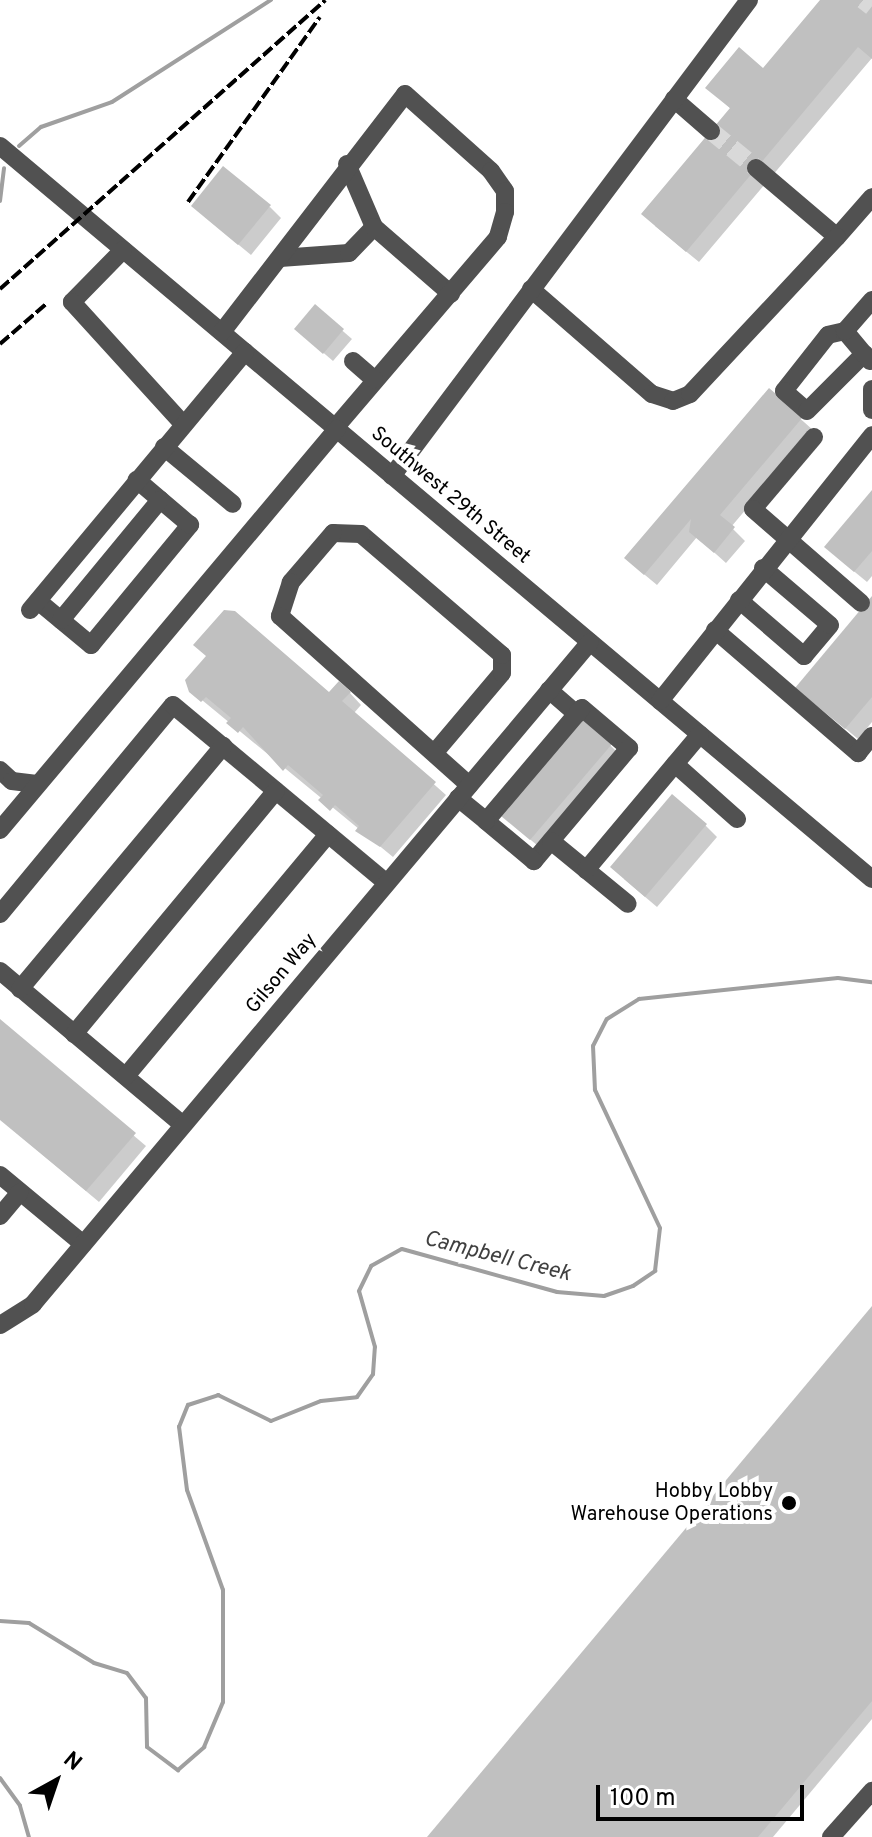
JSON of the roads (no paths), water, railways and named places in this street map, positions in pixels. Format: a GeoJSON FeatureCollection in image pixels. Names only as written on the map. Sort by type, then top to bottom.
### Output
{"type":"FeatureCollection","features":[{"type":"Feature","properties":{"kind":"street"},"geometry":{"type":"LineString","coordinates":[[392,476],[749,0]]}},
{"type":"Feature","properties":{"kind":"street"},"geometry":{"type":"LineString","coordinates":[[0,830],[374,379],[498,237],[505,191],[491,171],[405,94],[347,164],[222,332]]}},
{"type":"Feature","properties":{"kind":"street"},"geometry":{"type":"LineString","coordinates":[[674,99],[711,131]]}},
{"type":"Feature","properties":{"kind":"street","name":"Southwest 29th Street"},"geometry":{"type":"LineString","coordinates":[[0,146],[872,879]]}},
{"type":"Feature","properties":{"kind":"street"},"geometry":{"type":"LineString","coordinates":[[347,164],[374,227],[451,294]]}},
{"type":"Feature","properties":{"kind":"street"},"geometry":{"type":"LineString","coordinates":[[756,168],[837,237]]}},
{"type":"Feature","properties":{"kind":"street"},"geometry":{"type":"LineString","coordinates":[[531,289],[652,394],[673,401],[690,394],[872,197]]}},
{"type":"Feature","properties":{"kind":"street"},"geometry":{"type":"LineString","coordinates":[[280,258],[349,253],[374,227]]}},
{"type":"Feature","properties":{"kind":"street"},"geometry":{"type":"LineString","coordinates":[[123,250],[72,302],[183,424]]}},
{"type":"Feature","properties":{"kind":"street"},"geometry":{"type":"LineString","coordinates":[[845,331],[868,358],[807,411],[784,391],[828,335],[845,331],[872,300]]}},
{"type":"Feature","properties":{"kind":"street"},"geometry":{"type":"LineString","coordinates":[[137,480],[190,525],[91,645],[61,620],[34,606],[137,480],[164,447],[183,424],[245,352]]}},
{"type":"Feature","properties":{"kind":"street"},"geometry":{"type":"LineString","coordinates":[[353,361],[374,379]]}},
{"type":"Feature","properties":{"kind":"street"},"geometry":{"type":"LineString","coordinates":[[872,389],[872,410]]}},
{"type":"Feature","properties":{"kind":"street"},"geometry":{"type":"LineString","coordinates":[[660,701],[872,435]]}},
{"type":"Feature","properties":{"kind":"street"},"geometry":{"type":"LineString","coordinates":[[814,437],[753,509],[861,603]]}},
{"type":"Feature","properties":{"kind":"street"},"geometry":{"type":"LineString","coordinates":[[164,447],[233,504]]}},
{"type":"Feature","properties":{"kind":"street"},"geometry":{"type":"LineString","coordinates":[[61,620],[160,500]]}},
{"type":"Feature","properties":{"kind":"street"},"geometry":{"type":"LineString","coordinates":[[436,751],[492,687],[502,655],[361,534],[333,533],[291,582],[280,616],[436,751],[486,821],[534,861],[629,748],[582,708],[486,821]]}},
{"type":"Feature","properties":{"kind":"street"},"geometry":{"type":"LineString","coordinates":[[739,600],[804,656],[830,625],[763,568]]}},
{"type":"Feature","properties":{"kind":"street"},"geometry":{"type":"LineString","coordinates":[[715,630],[858,753],[872,736]]}},
{"type":"Feature","properties":{"kind":"street","name":"Gilson Way"},"geometry":{"type":"LineString","coordinates":[[0,1325],[33,1304],[590,642]]}},
{"type":"Feature","properties":{"kind":"street"},"geometry":{"type":"LineString","coordinates":[[549,690],[577,714]]}},
{"type":"Feature","properties":{"kind":"street"},"geometry":{"type":"LineString","coordinates":[[0,914],[173,705],[387,883]]}},
{"type":"Feature","properties":{"kind":"street"},"geometry":{"type":"LineString","coordinates":[[586,870],[700,734]]}},
{"type":"Feature","properties":{"kind":"street"},"geometry":{"type":"LineString","coordinates":[[20,989],[223,746]]}},
{"type":"Feature","properties":{"kind":"street"},"geometry":{"type":"LineString","coordinates":[[675,764],[737,819]]}},
{"type":"Feature","properties":{"kind":"street"},"geometry":{"type":"LineString","coordinates":[[0,770],[12,781],[37,784]]}},
{"type":"Feature","properties":{"kind":"street"},"geometry":{"type":"LineString","coordinates":[[74,1034],[276,791]]}},
{"type":"Feature","properties":{"kind":"street"},"geometry":{"type":"LineString","coordinates":[[126,1076],[328,834]]}},
{"type":"Feature","properties":{"kind":"street"},"geometry":{"type":"LineString","coordinates":[[551,841],[628,904]]}},
{"type":"Feature","properties":{"kind":"street"},"geometry":{"type":"LineString","coordinates":[[0,971],[183,1125]]}},
{"type":"Feature","properties":{"kind":"street"},"geometry":{"type":"LineString","coordinates":[[0,1175],[83,1244]]}},
{"type":"Feature","properties":{"kind":"street"},"geometry":{"type":"LineString","coordinates":[[0,1216],[20,1192]]}},
{"type":"Feature","properties":{"kind":"street"},"geometry":{"type":"LineString","coordinates":[[831,1837],[872,1791]]}},
{"type":"Feature","properties":{"kind":"waterway"},"geometry":{"type":"LineString","coordinates":[[19,146],[41,127],[112,102],[271,0]]}},
{"type":"Feature","properties":{"kind":"waterway"},"geometry":{"type":"LineString","coordinates":[[0,201],[4,168]]}},
{"type":"Feature","properties":{"kind":"waterway","name":"Campbell Creek"},"geometry":{"type":"LineString","coordinates":[[0,1621],[29,1623],[94,1663],[127,1673],[146,1698],[147,1747],[178,1770],[204,1747],[223,1702],[223,1590],[187,1490],[179,1427],[188,1405],[218,1395],[271,1421],[321,1401],[357,1397],[373,1374],[375,1347],[359,1291],[371,1266],[402,1249],[557,1292],[604,1296],[633,1286],[655,1271],[660,1228],[595,1090],[593,1046],[607,1019],[639,999],[838,978],[872,982]]}},
{"type":"Feature","properties":{"kind":"waterway","name":"Campbell Creek"},"geometry":{"type":"LineString","coordinates":[[0,1778],[20,1806],[29,1837]]}},
{"type":"Feature","properties":{"kind":"tunnel"},"geometry":{"type":"LineString","coordinates":[[863,0],[872,7]]}},
{"type":"Feature","properties":{"kind":"tunnel"},"geometry":{"type":"LineString","coordinates":[[711,131],[756,168]]}},
{"type":"Feature","properties":{"kind":"railway"},"geometry":{"type":"LineString","coordinates":[[0,289],[325,0]]}},
{"type":"Feature","properties":{"kind":"railway"},"geometry":{"type":"LineString","coordinates":[[188,202],[320,17]]}},
{"type":"Feature","properties":{"kind":"railway"},"geometry":{"type":"LineString","coordinates":[[0,344],[46,304]]}},
{"type":"Feature","properties":{"kind":"place","name":"Hobby Lobby Warehouse Operations"},"geometry":{"type":"Point","coordinates":[789,1503]}}]}
